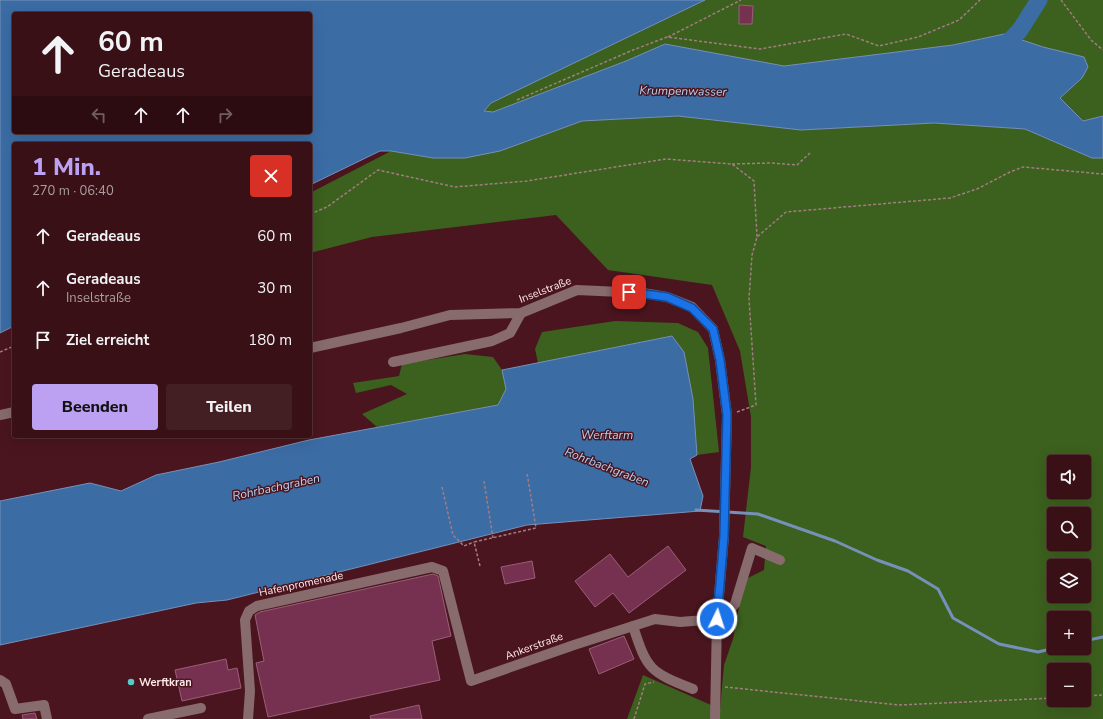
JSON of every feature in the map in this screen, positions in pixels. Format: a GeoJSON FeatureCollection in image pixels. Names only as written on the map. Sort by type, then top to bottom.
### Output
{"type":"FeatureCollection","features":[{"type":"Feature","properties":{"kind":"street","name":"Inselstraße"},"geometry":{"type":"LineString","coordinates":[[312,348],[401,328],[450,315],[521,313],[577,290],[649,294],[667,297],[692,308],[713,329],[720,360],[727,415],[724,536],[717,619]]}},
{"type":"Feature","properties":{"kind":"street"},"geometry":{"type":"LineString","coordinates":[[393,362],[492,341],[510,333],[521,313]]}},
{"type":"Feature","properties":{"kind":"street"},"geometry":{"type":"LineString","coordinates":[[0,415],[12,412]]}},
{"type":"Feature","properties":{"kind":"street"},"geometry":{"type":"LineString","coordinates":[[715,719],[717,619],[727,614],[735,604],[752,548],[780,560]]}},
{"type":"Feature","properties":{"kind":"street","name":"Hafenpromenade"},"geometry":{"type":"LineString","coordinates":[[248,719],[250,691],[245,620],[249,611],[257,606],[432,567],[443,571]]}},
{"type":"Feature","properties":{"kind":"street","name":"Ankerstraße"},"geometry":{"type":"LineString","coordinates":[[443,571],[472,681],[574,645],[655,619],[680,622],[717,619]]}},
{"type":"Feature","properties":{"kind":"street"},"geometry":{"type":"LineString","coordinates":[[633,626],[642,654],[650,667],[666,678],[693,689]]}},
{"type":"Feature","properties":{"kind":"street"},"geometry":{"type":"LineString","coordinates":[[0,680],[6,684],[15,709],[44,705],[47,719]]}},
{"type":"Feature","properties":{"kind":"street"},"geometry":{"type":"LineString","coordinates":[[148,719],[201,708]]}},
{"type":"Feature","properties":{"kind":"path"},"geometry":{"type":"LineString","coordinates":[[517,100],[667,37],[742,0]]}},
{"type":"Feature","properties":{"kind":"path"},"geometry":{"type":"LineString","coordinates":[[667,37],[760,49],[846,34],[879,46],[918,37],[959,20],[980,0]]}},
{"type":"Feature","properties":{"kind":"path"},"geometry":{"type":"LineString","coordinates":[[1061,0],[1091,40],[1103,50]]}},
{"type":"Feature","properties":{"kind":"path"},"geometry":{"type":"LineString","coordinates":[[312,213],[327,207],[378,170],[455,187],[527,181],[666,159],[732,164],[771,162],[797,165],[810,153]]}},
{"type":"Feature","properties":{"kind":"path"},"geometry":{"type":"LineString","coordinates":[[727,415],[756,405],[749,299],[752,255],[757,237],[754,181],[732,164]]}},
{"type":"Feature","properties":{"kind":"path"},"geometry":{"type":"LineString","coordinates":[[757,237],[786,212],[950,198],[977,188],[1023,167],[1103,174]]}},
{"type":"Feature","properties":{"kind":"path"},"geometry":{"type":"LineString","coordinates":[[0,352],[12,347]]}},
{"type":"Feature","properties":{"kind":"path"},"geometry":{"type":"LineString","coordinates":[[442,487],[453,535],[464,546],[474,542],[536,528],[527,473]]}},
{"type":"Feature","properties":{"kind":"path"},"geometry":{"type":"LineString","coordinates":[[484,480],[493,538]]}},
{"type":"Feature","properties":{"kind":"path"},"geometry":{"type":"LineString","coordinates":[[474,542],[480,566]]}},
{"type":"Feature","properties":{"kind":"path"},"geometry":{"type":"LineString","coordinates":[[634,719],[645,684],[666,678]]}},
{"type":"Feature","properties":{"kind":"path"},"geometry":{"type":"LineString","coordinates":[[715,686],[899,705],[1047,698]]}},
{"type":"Feature","properties":{"kind":"path"},"geometry":{"type":"LineString","coordinates":[[1091,696],[1103,695]]}},
{"type":"Feature","properties":{"kind":"green space"},"geometry":{"type":"Polygon","coordinates":[[[705,0],[1103,0],[1103,116],[1083,121],[1060,98],[1082,78],[1043,47],[1004,34],[953,45],[784,66],[665,44],[626,61],[493,112],[484,111],[491,103],[520,88],[705,0]]]}},
{"type":"Feature","properties":{"kind":"green space"},"geometry":{"type":"Polygon","coordinates":[[[678,116],[801,130],[934,123],[1025,129],[1092,158],[1103,158],[1103,719],[627,719],[643,675],[720,709],[724,665],[733,639],[744,580],[764,570],[766,546],[743,537],[751,467],[751,417],[740,351],[712,285],[608,270],[556,215],[372,237],[312,252],[312,192],[391,151],[433,158],[501,150],[582,121],[678,116]]]}},
{"type":"Feature","properties":{"kind":"green space"},"geometry":{"type":"Polygon","coordinates":[[[615,321],[678,323],[698,332],[708,348],[719,452],[697,455],[693,399],[684,352],[672,336],[538,363],[535,349],[542,332],[615,321]]]}},
{"type":"Feature","properties":{"kind":"green space"},"geometry":{"type":"Polygon","coordinates":[[[465,354],[493,357],[502,370],[506,389],[498,405],[377,427],[362,414],[407,394],[391,385],[356,393],[353,383],[399,376],[402,364],[465,354]]]}},
{"type":"Feature","properties":{"kind":"water","name":"Krumpenwasser"},"geometry":{"type":"Polygon","coordinates":[[[0,0],[705,0],[491,103],[484,111],[493,112],[626,61],[665,44],[784,66],[953,45],[1004,34],[1043,47],[1084,57],[1088,67],[1082,78],[1060,98],[1083,121],[1103,116],[1103,158],[1092,158],[1025,129],[934,123],[801,130],[678,116],[582,121],[500,151],[465,158],[433,158],[391,151],[380,151],[312,184],[312,142],[12,142],[12,327],[0,333],[0,0]]]}},
{"type":"Feature","properties":{"kind":"water","name":"Werftarm"},"geometry":{"type":"Polygon","coordinates":[[[672,336],[684,352],[693,399],[697,455],[690,459],[703,496],[700,511],[527,525],[227,600],[196,603],[0,645],[0,501],[90,483],[121,491],[156,475],[219,462],[309,440],[498,405],[506,389],[502,370],[672,336]]]}},
{"type":"Feature","properties":{"kind":"building"},"geometry":{"type":"Polygon","coordinates":[[[739,5],[753,6],[752,24],[739,24],[739,5]]]}},
{"type":"Feature","properties":{"kind":"building"},"geometry":{"type":"Polygon","coordinates":[[[668,546],[686,570],[629,613],[613,593],[595,607],[575,581],[610,554],[628,577],[668,546]]]}},
{"type":"Feature","properties":{"kind":"building"},"geometry":{"type":"Polygon","coordinates":[[[532,561],[535,578],[505,584],[501,567],[532,561]]]}},
{"type":"Feature","properties":{"kind":"building"},"geometry":{"type":"Polygon","coordinates":[[[433,574],[438,576],[451,636],[432,641],[440,680],[268,717],[256,663],[264,661],[255,615],[260,612],[433,574]]]}},
{"type":"Feature","properties":{"kind":"building"},"geometry":{"type":"Polygon","coordinates":[[[624,636],[634,659],[599,674],[589,649],[624,636]]]}},
{"type":"Feature","properties":{"kind":"building"},"geometry":{"type":"Polygon","coordinates":[[[226,659],[228,670],[237,668],[241,688],[182,701],[175,670],[226,659]]]}},
{"type":"Feature","properties":{"kind":"building"},"geometry":{"type":"Polygon","coordinates":[[[419,705],[422,719],[371,719],[370,716],[419,705]]]}},
{"type":"Feature","properties":{"kind":"building"},"geometry":{"type":"Polygon","coordinates":[[[35,713],[37,719],[23,719],[22,715],[35,713]]]}},
{"type":"Feature","properties":{"kind":"waterway"},"geometry":{"type":"LineString","coordinates":[[998,53],[1020,30],[1039,0]]}},
{"type":"Feature","properties":{"kind":"waterway","name":"Rohrbachgraben"},"geometry":{"type":"LineString","coordinates":[[696,510],[758,514],[835,541],[877,560],[908,571],[938,589],[953,618],[999,644],[1038,652],[1047,650]]}},
{"type":"Feature","properties":{"kind":"waterway","name":"Rohrbachgraben"},"geometry":{"type":"LineString","coordinates":[[1091,640],[1103,637]]}},
{"type":"Feature","properties":{"kind":"place","name":"Werftkran"},"geometry":{"type":"Point","coordinates":[131,682]}},
{"type":"Feature","properties":{"kind":"route"},"geometry":{"type":"LineString","coordinates":[[629,292],[667,297],[692,308],[713,329],[720,360],[727,415],[724,536],[717,619]]}}]}
